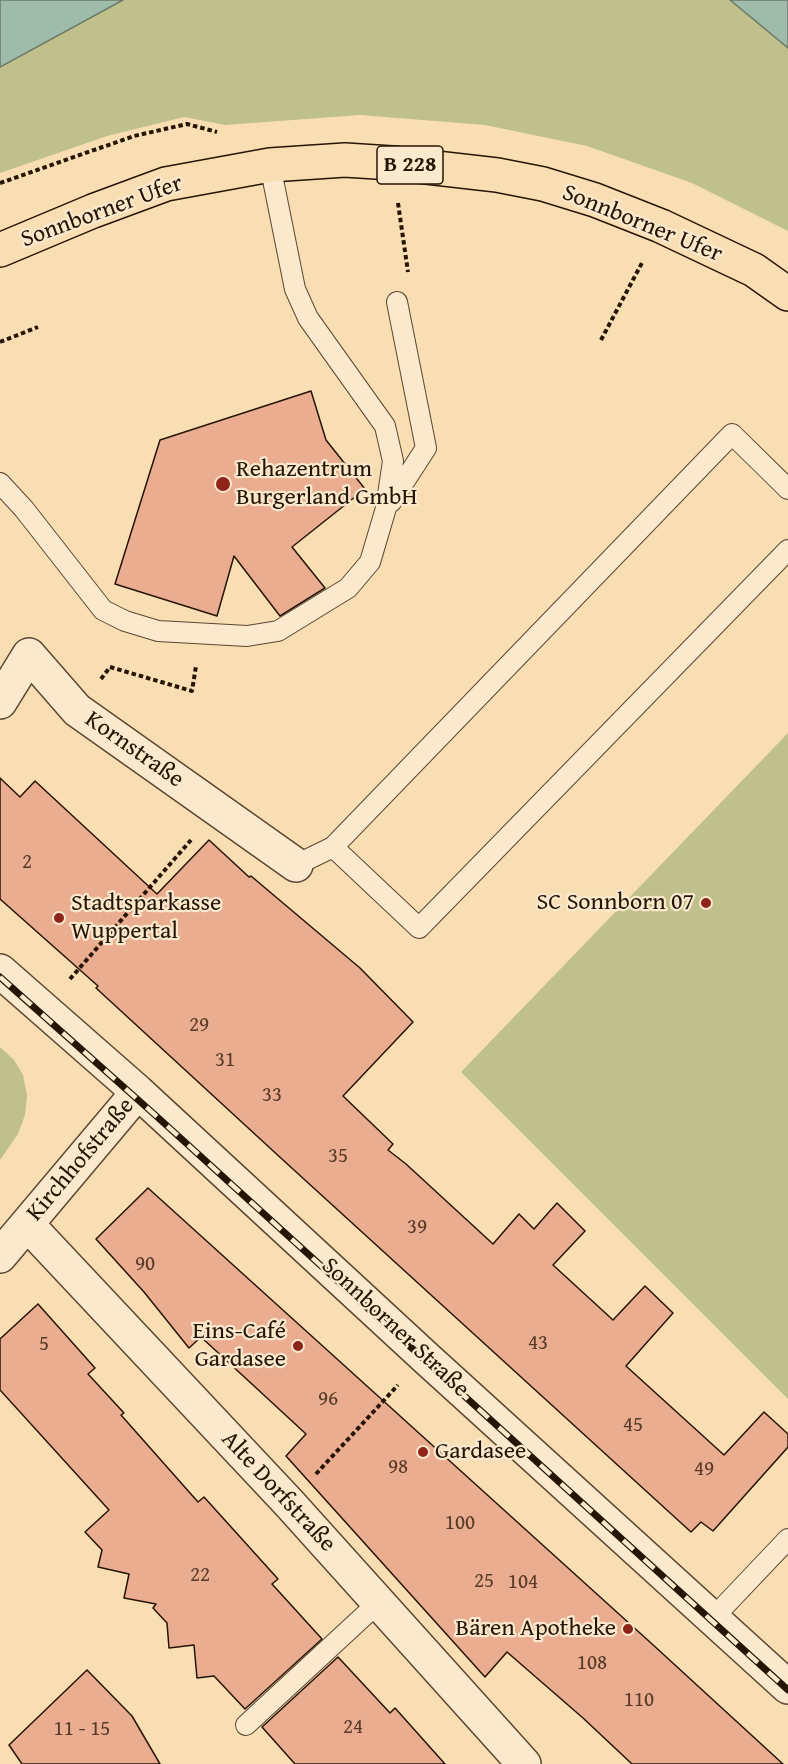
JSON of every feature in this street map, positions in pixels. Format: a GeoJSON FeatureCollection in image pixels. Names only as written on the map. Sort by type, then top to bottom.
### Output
{"type":"FeatureCollection","features":[{"type":"Feature","properties":{"kind":"main road","name":"Sonnborner Ufer"},"geometry":{"type":"LineString","coordinates":[[9,246],[166,184],[270,165],[345,160],[497,175],[543,184],[595,200],[661,226],[754,270],[788,294]]}},
{"type":"Feature","properties":{"kind":"street","name":"Kornstraße"},"geometry":{"type":"LineString","coordinates":[[0,702],[29,655],[77,710],[296,865]]}},
{"type":"Feature","properties":{"kind":"street","name":"Sonnborner Straße"},"geometry":{"type":"LineString","coordinates":[[0,971],[138,1092],[788,1687]]}},
{"type":"Feature","properties":{"kind":"street","name":"Kirchhofstraße"},"geometry":{"type":"LineString","coordinates":[[0,1256],[138,1092]]}},
{"type":"Feature","properties":{"kind":"street","name":"Alte Dorfstraße"},"geometry":{"type":"LineString","coordinates":[[27,1224],[289,1503],[524,1764]]}},
{"type":"Feature","properties":{"kind":"lane"},"geometry":{"type":"LineString","coordinates":[[0,483],[24,509],[104,610],[125,621],[158,631],[247,636],[278,631],[348,588],[370,562],[386,508],[393,461],[386,426],[308,318],[295,289],[270,165]]}},
{"type":"Feature","properties":{"kind":"lane"},"geometry":{"type":"LineString","coordinates":[[386,508],[426,448],[397,302]]}},
{"type":"Feature","properties":{"kind":"lane"},"geometry":{"type":"LineString","coordinates":[[296,865],[333,847],[732,434],[788,489]]}},
{"type":"Feature","properties":{"kind":"lane"},"geometry":{"type":"LineString","coordinates":[[333,847],[419,928],[788,550]]}},
{"type":"Feature","properties":{"kind":"lane"},"geometry":{"type":"LineString","coordinates":[[713,1618],[788,1539]]}},
{"type":"Feature","properties":{"kind":"lane"},"geometry":{"type":"LineString","coordinates":[[246,1725],[378,1603]]}},
{"type":"Feature","properties":{"kind":"path"},"geometry":{"type":"LineString","coordinates":[[0,183],[134,136],[188,124],[219,133],[230,172]]}},
{"type":"Feature","properties":{"kind":"path"},"geometry":{"type":"LineString","coordinates":[[392,163],[409,279]]}},
{"type":"Feature","properties":{"kind":"path"},"geometry":{"type":"LineString","coordinates":[[601,340],[661,226]]}},
{"type":"Feature","properties":{"kind":"path"},"geometry":{"type":"LineString","coordinates":[[0,342],[38,327]]}},
{"type":"Feature","properties":{"kind":"path"},"geometry":{"type":"LineString","coordinates":[[125,671],[175,686]]}},
{"type":"Feature","properties":{"kind":"path"},"geometry":{"type":"LineString","coordinates":[[43,1009],[187,844]]}},
{"type":"Feature","properties":{"kind":"path"},"geometry":{"type":"LineString","coordinates":[[289,1503],[425,1357]]}},
{"type":"Feature","properties":{"kind":"green space"},"geometry":{"type":"Polygon","coordinates":[[[123,0],[730,0],[788,48],[788,231],[692,183],[587,146],[485,125],[360,115],[225,125],[184,117],[107,136],[0,173],[0,67],[123,0]]]}},
{"type":"Feature","properties":{"kind":"green space","name":"SC Sonnborn 07"},"geometry":{"type":"Polygon","coordinates":[[[788,733],[788,1399],[461,1072],[788,733]]]}},
{"type":"Feature","properties":{"kind":"green space"},"geometry":{"type":"Polygon","coordinates":[[[0,1047],[14,1060],[23,1075],[27,1095],[25,1115],[18,1134],[0,1160],[0,1047]]]}},
{"type":"Feature","properties":{"kind":"shaded area"},"geometry":{"type":"Polygon","coordinates":[[[0,0],[123,0],[0,67],[0,0]]]}},
{"type":"Feature","properties":{"kind":"shaded area"},"geometry":{"type":"Polygon","coordinates":[[[730,0],[788,0],[788,48],[730,0]]]}},
{"type":"Feature","properties":{"kind":"building"},"geometry":{"type":"Polygon","coordinates":[[[311,391],[326,440],[365,489],[292,547],[325,588],[280,616],[234,556],[217,616],[115,584],[160,440],[311,391]]]}},
{"type":"Feature","properties":{"kind":"building"},"geometry":{"type":"Polygon","coordinates":[[[0,778],[20,797],[35,781],[157,894],[209,840],[249,877],[251,876],[360,968],[413,1022],[343,1096],[393,1144],[388,1150],[493,1244],[519,1214],[534,1229],[557,1203],[585,1231],[553,1265],[613,1320],[645,1286],[673,1313],[626,1366],[724,1455],[764,1412],[788,1434],[788,1447],[713,1531],[701,1522],[691,1532],[96,988],[98,986],[0,899],[0,778]]]}},
{"type":"Feature","properties":{"kind":"building"},"geometry":{"type":"Polygon","coordinates":[[[148,1188],[783,1764],[632,1764],[507,1652],[485,1677],[286,1456],[306,1434],[201,1337],[189,1348],[144,1292],[96,1239],[148,1188]]]}},
{"type":"Feature","properties":{"kind":"building"},"geometry":{"type":"Polygon","coordinates":[[[38,1304],[95,1368],[88,1374],[124,1413],[121,1415],[198,1502],[204,1497],[278,1579],[272,1584],[322,1639],[245,1709],[214,1676],[197,1678],[194,1645],[169,1648],[167,1623],[153,1608],[156,1604],[124,1598],[129,1574],[98,1567],[102,1550],[85,1532],[109,1510],[0,1390],[0,1339],[38,1304]]]}},
{"type":"Feature","properties":{"kind":"building"},"geometry":{"type":"Polygon","coordinates":[[[338,1657],[390,1713],[395,1708],[445,1764],[295,1764],[262,1727],[338,1657]]]}},
{"type":"Feature","properties":{"kind":"building"},"geometry":{"type":"Polygon","coordinates":[[[87,1670],[132,1716],[160,1764],[22,1764],[9,1745],[87,1670]]]}},
{"type":"Feature","properties":{"kind":"railway"},"geometry":{"type":"LineString","coordinates":[[0,977],[788,1690]]}},
{"type":"Feature","properties":{"kind":"place","name":"Rehazentrum Burgerland GmbH"},"geometry":{"type":"Point","coordinates":[223,484]}},
{"type":"Feature","properties":{"kind":"place","name":"SC Sonnborn 07"},"geometry":{"type":"Point","coordinates":[706,903]}},
{"type":"Feature","properties":{"kind":"place","name":"Stadtsparkasse Wuppertal"},"geometry":{"type":"Point","coordinates":[59,918]}},
{"type":"Feature","properties":{"kind":"place","name":"Eins-Café Gardasee"},"geometry":{"type":"Point","coordinates":[298,1346]}},
{"type":"Feature","properties":{"kind":"place","name":"Gardasee"},"geometry":{"type":"Point","coordinates":[423,1452]}},
{"type":"Feature","properties":{"kind":"place","name":"Bären Apotheke"},"geometry":{"type":"Point","coordinates":[628,1629]}}]}
